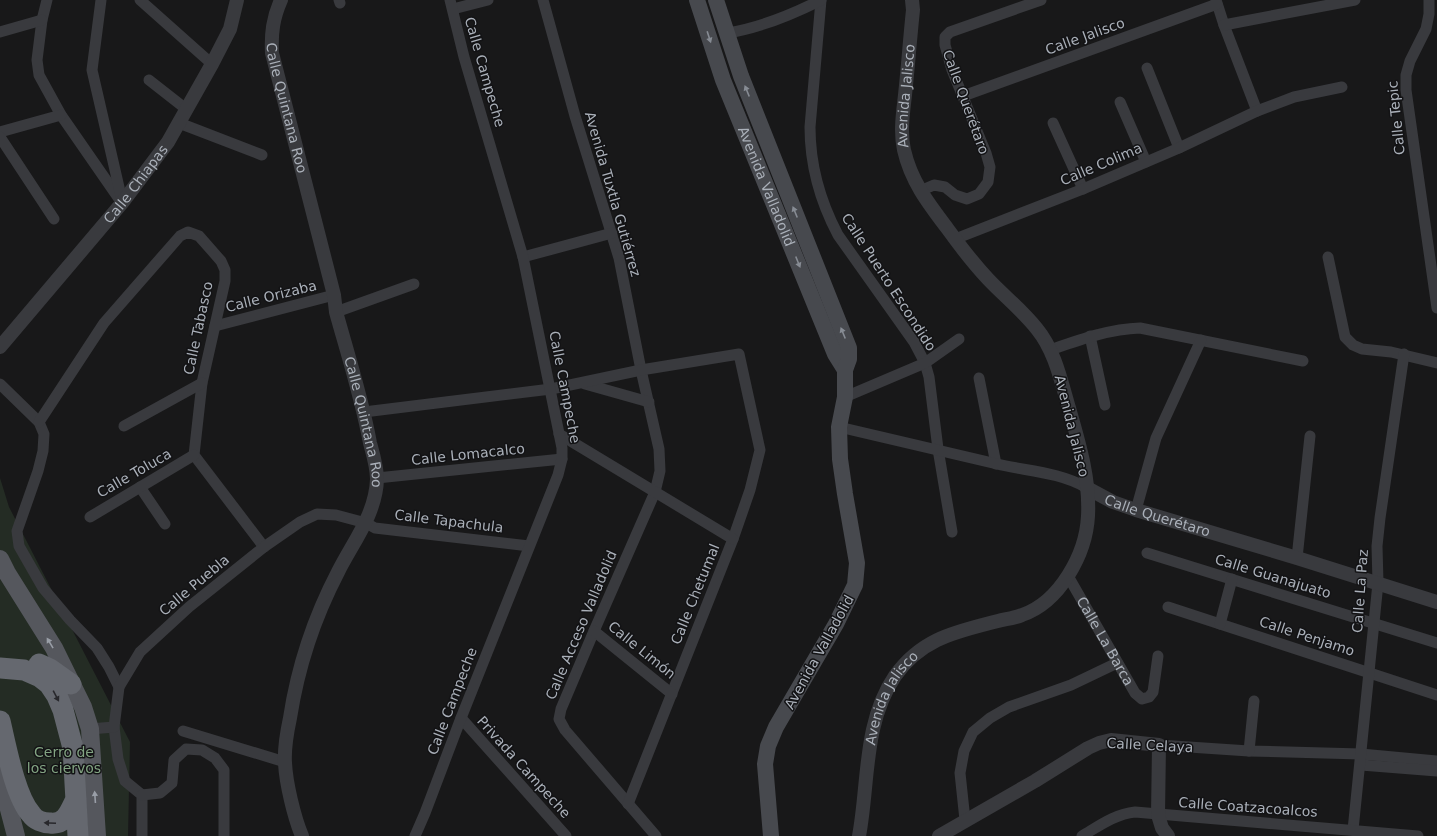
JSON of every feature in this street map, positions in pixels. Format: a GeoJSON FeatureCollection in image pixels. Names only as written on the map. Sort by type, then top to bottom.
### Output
{"type":"FeatureCollection","features":[{"type":"Feature","properties":{"kind":"highway"},"geometry":{"type":"LineString","coordinates":[[0,658],[14,657],[31,660],[50,669],[71,684]]}},
{"type":"Feature","properties":{"kind":"highway"},"geometry":{"type":"LineString","coordinates":[[0,668],[24,670],[40,677],[49,684],[57,696],[73,748],[78,836]]}},
{"type":"Feature","properties":{"kind":"highway"},"geometry":{"type":"LineString","coordinates":[[0,721],[17,787],[31,815],[38,820],[54,824],[62,821],[68,816],[76,799]]}},
{"type":"Feature","properties":{"kind":"main road","name":"Avenida Valladolid"},"geometry":{"type":"LineString","coordinates":[[697,0],[723,80],[835,354],[845,370]]}},
{"type":"Feature","properties":{"kind":"main road","name":"Avenida Valladolid"},"geometry":{"type":"LineString","coordinates":[[716,0],[741,76],[849,348],[849,359],[845,370],[845,397],[839,427],[840,459],[857,563],[855,585],[836,624],[776,727],[768,746],[765,764],[771,836]]}},
{"type":"Feature","properties":{"kind":"main road"},"geometry":{"type":"LineString","coordinates":[[0,559],[7,573],[54,648],[83,707],[90,729],[97,836]]}},
{"type":"Feature","properties":{"kind":"main road"},"geometry":{"type":"LineString","coordinates":[[0,775],[16,836]]}},
{"type":"Feature","properties":{"kind":"street"},"geometry":{"type":"LineString","coordinates":[[47,0],[42,20],[37,60],[39,75],[61,115],[122,203]]}},
{"type":"Feature","properties":{"kind":"street"},"geometry":{"type":"LineString","coordinates":[[101,0],[92,70],[122,203]]}},
{"type":"Feature","properties":{"kind":"street"},"geometry":{"type":"LineString","coordinates":[[140,0],[212,64]]}},
{"type":"Feature","properties":{"kind":"street","name":"Calle Chiapas"},"geometry":{"type":"LineString","coordinates":[[0,347],[122,203],[168,142],[230,29],[237,0]]}},
{"type":"Feature","properties":{"kind":"street","name":"Calle Quintana Roo"},"geometry":{"type":"LineString","coordinates":[[280,0],[274,16],[272,28],[272,53],[334,295],[336,312],[364,412],[377,478],[371,510],[366,523],[338,571],[321,607],[305,649],[294,692],[288,728],[285,762],[291,798],[302,836]]}},
{"type":"Feature","properties":{"kind":"street"},"geometry":{"type":"LineString","coordinates":[[451,5],[488,0]]}},
{"type":"Feature","properties":{"kind":"street","name":"Avenida Tuxtla Gutiérrez"},"geometry":{"type":"LineString","coordinates":[[543,0],[576,116],[612,233],[618,258],[659,449],[660,470],[655,492]]}},
{"type":"Feature","properties":{"kind":"street"},"geometry":{"type":"LineString","coordinates":[[726,33],[753,28],[795,13],[821,0]]}},
{"type":"Feature","properties":{"kind":"street","name":"Calle Puerto Escondido"},"geometry":{"type":"LineString","coordinates":[[821,0],[810,127],[810,147],[813,165],[829,219],[838,235],[914,342],[925,363],[929,377],[938,449],[952,532]]}},
{"type":"Feature","properties":{"kind":"street","name":"Avenida Jalisco"},"geometry":{"type":"LineString","coordinates":[[859,836],[871,736],[883,696],[896,675],[913,656],[932,642],[952,632],[1023,615],[1038,608],[1050,598],[1068,576],[1079,556],[1086,533],[1088,514],[1087,488],[1082,454],[1059,373],[1050,350],[1039,332],[1024,314],[980,270],[955,239],[920,191],[908,165],[903,147],[902,126],[913,10],[912,0]]}},
{"type":"Feature","properties":{"kind":"street","name":"Calle Querétaro"},"geometry":{"type":"LineString","coordinates":[[920,191],[934,185],[945,187],[956,195],[967,199],[979,194],[988,182],[990,167],[986,153],[952,70],[945,45],[945,37],[950,32],[1041,0]]}},
{"type":"Feature","properties":{"kind":"street"},"geometry":{"type":"LineString","coordinates":[[1224,25],[1355,0]]}},
{"type":"Feature","properties":{"kind":"street","name":"Calle Tepic"},"geometry":{"type":"LineString","coordinates":[[1429,0],[1429,14],[1426,29],[1410,60],[1406,75],[1406,90],[1437,308]]}},
{"type":"Feature","properties":{"kind":"street"},"geometry":{"type":"LineString","coordinates":[[1217,2],[1224,25],[1257,111]]}},
{"type":"Feature","properties":{"kind":"street","name":"Calle Jalisco"},"geometry":{"type":"LineString","coordinates":[[963,96],[1217,2]]}},
{"type":"Feature","properties":{"kind":"street","name":"Calle Campeche"},"geometry":{"type":"LineString","coordinates":[[415,836],[558,475],[562,459],[562,448],[551,389],[523,257],[466,64],[451,5]]}},
{"type":"Feature","properties":{"kind":"street"},"geometry":{"type":"LineString","coordinates":[[0,32],[42,20]]}},
{"type":"Feature","properties":{"kind":"street"},"geometry":{"type":"LineString","coordinates":[[1147,68],[1179,148]]}},
{"type":"Feature","properties":{"kind":"street"},"geometry":{"type":"LineString","coordinates":[[149,80],[186,109]]}},
{"type":"Feature","properties":{"kind":"street","name":"Calle Colima"},"geometry":{"type":"LineString","coordinates":[[955,239],[1083,189],[1179,148],[1257,111],[1294,97],[1342,87]]}},
{"type":"Feature","properties":{"kind":"street"},"geometry":{"type":"LineString","coordinates":[[1120,102],[1146,162]]}},
{"type":"Feature","properties":{"kind":"street"},"geometry":{"type":"LineString","coordinates":[[0,132],[61,115]]}},
{"type":"Feature","properties":{"kind":"street"},"geometry":{"type":"LineString","coordinates":[[179,123],[262,155]]}},
{"type":"Feature","properties":{"kind":"street"},"geometry":{"type":"LineString","coordinates":[[1052,123],[1083,189]]}},
{"type":"Feature","properties":{"kind":"street"},"geometry":{"type":"LineString","coordinates":[[0,137],[54,219]]}},
{"type":"Feature","properties":{"kind":"street","name":"Calle Tabasco"},"geometry":{"type":"LineString","coordinates":[[39,422],[104,323],[180,236],[188,232],[199,236],[221,261],[225,270],[225,280],[202,383],[194,455]]}},
{"type":"Feature","properties":{"kind":"street"},"geometry":{"type":"LineString","coordinates":[[523,257],[612,233]]}},
{"type":"Feature","properties":{"kind":"street"},"geometry":{"type":"LineString","coordinates":[[1328,257],[1344,337],[1353,345],[1362,349],[1404,354],[1437,363]]}},
{"type":"Feature","properties":{"kind":"street"},"geometry":{"type":"LineString","coordinates":[[336,312],[414,284]]}},
{"type":"Feature","properties":{"kind":"street","name":"Calle Orizaba"},"geometry":{"type":"LineString","coordinates":[[215,326],[334,295]]}},
{"type":"Feature","properties":{"kind":"street"},"geometry":{"type":"LineString","coordinates":[[1050,350],[1090,336],[1123,328],[1140,328],[1303,361]]}},
{"type":"Feature","properties":{"kind":"street"},"geometry":{"type":"LineString","coordinates":[[1090,336],[1105,405]]}},
{"type":"Feature","properties":{"kind":"street"},"geometry":{"type":"LineString","coordinates":[[845,397],[925,363],[958,339]]}},
{"type":"Feature","properties":{"kind":"street"},"geometry":{"type":"LineString","coordinates":[[1136,510],[1156,438],[1201,340]]}},
{"type":"Feature","properties":{"kind":"street"},"geometry":{"type":"LineString","coordinates":[[364,412],[551,389],[641,370],[739,354],[760,450],[750,490],[733,539]]}},
{"type":"Feature","properties":{"kind":"street","name":"Calle La Paz"},"geometry":{"type":"LineString","coordinates":[[1353,830],[1378,583],[1377,546],[1380,518],[1404,354]]}},
{"type":"Feature","properties":{"kind":"street"},"geometry":{"type":"LineString","coordinates":[[979,378],[996,464]]}},
{"type":"Feature","properties":{"kind":"street"},"geometry":{"type":"LineString","coordinates":[[124,426],[202,383]]}},
{"type":"Feature","properties":{"kind":"street"},"geometry":{"type":"LineString","coordinates":[[582,383],[649,402]]}},
{"type":"Feature","properties":{"kind":"street"},"geometry":{"type":"LineString","coordinates":[[0,384],[39,422],[44,434],[43,451],[38,471],[17,531],[19,546],[43,588],[70,620],[97,648],[119,686]]}},
{"type":"Feature","properties":{"kind":"street","name":"Calle Querétaro"},"geometry":{"type":"LineString","coordinates":[[839,427],[938,449],[996,464],[1065,478],[1076,482],[1113,502],[1136,510],[1437,602]]}},
{"type":"Feature","properties":{"kind":"street","name":"Calle Chetumal"},"geometry":{"type":"LineString","coordinates":[[559,434],[733,539],[628,804]]}},
{"type":"Feature","properties":{"kind":"street"},"geometry":{"type":"LineString","coordinates":[[1297,558],[1310,436]]}},
{"type":"Feature","properties":{"kind":"street"},"geometry":{"type":"LineString","coordinates":[[194,455],[264,547]]}},
{"type":"Feature","properties":{"kind":"street","name":"Calle Toluca"},"geometry":{"type":"LineString","coordinates":[[90,517],[194,455]]}},
{"type":"Feature","properties":{"kind":"street","name":"Calle Lomacalco"},"geometry":{"type":"LineString","coordinates":[[377,478],[562,459]]}},
{"type":"Feature","properties":{"kind":"street"},"geometry":{"type":"LineString","coordinates":[[140,487],[165,524]]}},
{"type":"Feature","properties":{"kind":"street","name":"Calle Acceso Valladolid"},"geometry":{"type":"LineString","coordinates":[[655,492],[561,709],[559,719],[565,730],[656,836]]}},
{"type":"Feature","properties":{"kind":"street","name":"Calle Puebla"},"geometry":{"type":"LineString","coordinates":[[142,795],[125,781],[118,759],[114,727],[119,686],[140,652],[189,607],[264,547],[300,522],[317,514],[336,515],[366,523]]}},
{"type":"Feature","properties":{"kind":"street","name":"Calle Tapachula"},"geometry":{"type":"LineString","coordinates":[[366,523],[376,528],[529,546]]}},
{"type":"Feature","properties":{"kind":"street","name":"Calle Guanajuato"},"geometry":{"type":"LineString","coordinates":[[1147,553],[1437,642]]}},
{"type":"Feature","properties":{"kind":"street","name":"Calle La Barca"},"geometry":{"type":"LineString","coordinates":[[1068,576],[1135,693],[1142,699],[1149,697],[1153,692],[1158,656]]}},
{"type":"Feature","properties":{"kind":"street"},"geometry":{"type":"LineString","coordinates":[[1220,624],[1232,579]]}},
{"type":"Feature","properties":{"kind":"street","name":"Calle Penjamo"},"geometry":{"type":"LineString","coordinates":[[1168,607],[1437,695]]}},
{"type":"Feature","properties":{"kind":"street","name":"Calle Limón"},"geometry":{"type":"LineString","coordinates":[[594,631],[672,694]]}},
{"type":"Feature","properties":{"kind":"street"},"geometry":{"type":"LineString","coordinates":[[965,820],[960,773],[964,751],[973,732],[990,718],[1009,707],[1071,685],[1117,662]]}},
{"type":"Feature","properties":{"kind":"street"},"geometry":{"type":"LineString","coordinates":[[1249,751],[1254,701]]}},
{"type":"Feature","properties":{"kind":"street","name":"Privada Campeche"},"geometry":{"type":"LineString","coordinates":[[461,718],[566,836]]}},
{"type":"Feature","properties":{"kind":"street"},"geometry":{"type":"LineString","coordinates":[[90,729],[114,727]]}},
{"type":"Feature","properties":{"kind":"street"},"geometry":{"type":"LineString","coordinates":[[183,731],[285,762]]}},
{"type":"Feature","properties":{"kind":"street","name":"Calle Celaya"},"geometry":{"type":"LineString","coordinates":[[939,836],[1035,781],[1088,748],[1099,743],[1112,740],[1159,745],[1361,760]]}},
{"type":"Feature","properties":{"kind":"street"},"geometry":{"type":"LineString","coordinates":[[1159,745],[1158,815],[1162,828],[1168,836]]}},
{"type":"Feature","properties":{"kind":"street"},"geometry":{"type":"LineString","coordinates":[[142,836],[142,795],[160,793],[172,783],[174,760],[186,749],[202,750],[215,758],[224,770],[224,836]]}},
{"type":"Feature","properties":{"kind":"street"},"geometry":{"type":"LineString","coordinates":[[1361,760],[1437,760]]}},
{"type":"Feature","properties":{"kind":"street"},"geometry":{"type":"LineString","coordinates":[[1361,760],[1437,771]]}},
{"type":"Feature","properties":{"kind":"street","name":"Calle Coatzacoalcos"},"geometry":{"type":"LineString","coordinates":[[1082,836],[1124,813],[1135,812],[1418,836]]}},
{"type":"Feature","properties":{"kind":"green space","name":"Cerro de los ciervos"},"geometry":{"type":"Polygon","coordinates":[[[0,478],[9,507],[130,742],[128,836],[0,836],[0,478]]]}}]}
